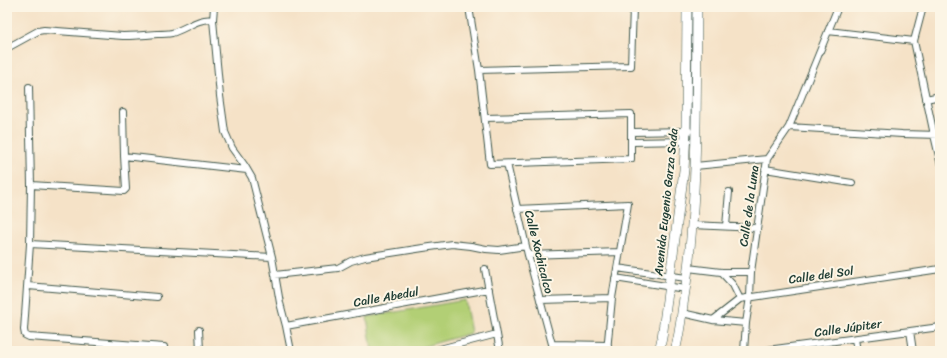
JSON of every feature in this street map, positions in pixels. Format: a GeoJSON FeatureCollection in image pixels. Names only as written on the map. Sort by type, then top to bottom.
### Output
{"type":"FeatureCollection","features":[{"type":"Feature","properties":{"kind":"main road","name":"Avenida Eugenio Garza Sada"},"geometry":{"type":"LineString","coordinates":[[659,351],[684,170],[688,7]]}},
{"type":"Feature","properties":{"kind":"main road","name":"Avenida Eugenio Garza Sada"},"geometry":{"type":"LineString","coordinates":[[675,351],[682,314],[692,224],[696,141],[697,7]]}},
{"type":"Feature","properties":{"kind":"street"},"geometry":{"type":"LineString","coordinates":[[214,7],[213,20],[225,132],[232,148],[252,178],[272,257],[290,351]]}},
{"type":"Feature","properties":{"kind":"street"},"geometry":{"type":"LineString","coordinates":[[469,7],[479,70],[490,164],[631,159],[631,114],[485,118]]}},
{"type":"Feature","properties":{"kind":"street"},"geometry":{"type":"LineString","coordinates":[[479,70],[631,66],[633,7]]}},
{"type":"Feature","properties":{"kind":"street","name":"Calle de la Luna"},"geometry":{"type":"LineString","coordinates":[[744,351],[751,272],[767,159],[789,127],[838,7]]}},
{"type":"Feature","properties":{"kind":"street"},"geometry":{"type":"LineString","coordinates":[[923,7],[914,41],[926,98],[937,135],[940,160]]}},
{"type":"Feature","properties":{"kind":"street"},"geometry":{"type":"LineString","coordinates":[[7,48],[38,31],[44,30],[135,36],[172,33],[199,22],[213,20]]}},
{"type":"Feature","properties":{"kind":"street"},"geometry":{"type":"LineString","coordinates":[[828,31],[914,41]]}},
{"type":"Feature","properties":{"kind":"street"},"geometry":{"type":"LineString","coordinates":[[29,87],[31,185],[30,244],[24,330],[25,335],[29,337],[164,347]]}},
{"type":"Feature","properties":{"kind":"street"},"geometry":{"type":"LineString","coordinates":[[926,98],[940,96]]}},
{"type":"Feature","properties":{"kind":"street"},"geometry":{"type":"LineString","coordinates":[[31,185],[124,192],[126,189],[123,112]]}},
{"type":"Feature","properties":{"kind":"street"},"geometry":{"type":"LineString","coordinates":[[789,127],[937,135]]}},
{"type":"Feature","properties":{"kind":"street"},"geometry":{"type":"LineString","coordinates":[[632,132],[696,131]]}},
{"type":"Feature","properties":{"kind":"street"},"geometry":{"type":"LineString","coordinates":[[937,135],[940,131]]}},
{"type":"Feature","properties":{"kind":"street"},"geometry":{"type":"LineString","coordinates":[[632,142],[696,141]]}},
{"type":"Feature","properties":{"kind":"street"},"geometry":{"type":"LineString","coordinates":[[124,156],[247,170]]}},
{"type":"Feature","properties":{"kind":"street"},"geometry":{"type":"LineString","coordinates":[[695,166],[767,159]]}},
{"type":"Feature","properties":{"kind":"street","name":"Calle Xochicalco"},"geometry":{"type":"LineString","coordinates":[[507,164],[526,246],[552,344],[608,348]]}},
{"type":"Feature","properties":{"kind":"street"},"geometry":{"type":"LineString","coordinates":[[766,169],[852,182]]}},
{"type":"Feature","properties":{"kind":"street"},"geometry":{"type":"LineString","coordinates":[[726,226],[730,192]]}},
{"type":"Feature","properties":{"kind":"street"},"geometry":{"type":"LineString","coordinates":[[517,209],[628,204],[612,298],[608,348]]}},
{"type":"Feature","properties":{"kind":"street"},"geometry":{"type":"LineString","coordinates":[[692,224],[757,228]]}},
{"type":"Feature","properties":{"kind":"street"},"geometry":{"type":"LineString","coordinates":[[30,244],[272,257]]}},
{"type":"Feature","properties":{"kind":"street"},"geometry":{"type":"LineString","coordinates":[[275,275],[338,268],[352,261],[365,257],[452,244],[499,250],[526,246]]}},
{"type":"Feature","properties":{"kind":"street"},"geometry":{"type":"LineString","coordinates":[[528,254],[620,252]]}},
{"type":"Feature","properties":{"kind":"street"},"geometry":{"type":"LineString","coordinates":[[617,268],[686,278]]}},
{"type":"Feature","properties":{"kind":"street"},"geometry":{"type":"LineString","coordinates":[[688,268],[721,272],[751,272]]}},
{"type":"Feature","properties":{"kind":"street"},"geometry":{"type":"LineString","coordinates":[[485,269],[500,351]]}},
{"type":"Feature","properties":{"kind":"street","name":"Calle del Sol"},"geometry":{"type":"LineString","coordinates":[[713,320],[740,298],[940,269]]}},
{"type":"Feature","properties":{"kind":"street"},"geometry":{"type":"LineString","coordinates":[[721,272],[733,285],[740,298]]}},
{"type":"Feature","properties":{"kind":"street"},"geometry":{"type":"LineString","coordinates":[[615,278],[685,288]]}},
{"type":"Feature","properties":{"kind":"street"},"geometry":{"type":"LineString","coordinates":[[28,286],[157,297]]}},
{"type":"Feature","properties":{"kind":"street","name":"Calle Abedul"},"geometry":{"type":"LineString","coordinates":[[286,326],[488,289]]}},
{"type":"Feature","properties":{"kind":"street"},"geometry":{"type":"LineString","coordinates":[[540,300],[612,298]]}},
{"type":"Feature","properties":{"kind":"street"},"geometry":{"type":"LineString","coordinates":[[682,314],[713,320],[746,323]]}},
{"type":"Feature","properties":{"kind":"street","name":"Calle Júpiter"},"geometry":{"type":"LineString","coordinates":[[760,351],[802,348],[940,327]]}},
{"type":"Feature","properties":{"kind":"street"},"geometry":{"type":"LineString","coordinates":[[199,330],[200,351]]}},
{"type":"Feature","properties":{"kind":"street"},"geometry":{"type":"LineString","coordinates":[[910,331],[913,351]]}},
{"type":"Feature","properties":{"kind":"street"},"geometry":{"type":"LineString","coordinates":[[432,351],[497,334]]}},
{"type":"Feature","properties":{"kind":"street"},"geometry":{"type":"LineString","coordinates":[[855,339],[857,351]]}},
{"type":"Feature","properties":{"kind":"green space"},"geometry":{"type":"Polygon","coordinates":[[[465,300],[471,333],[408,351],[372,351],[367,317],[465,300]]]}}]}
